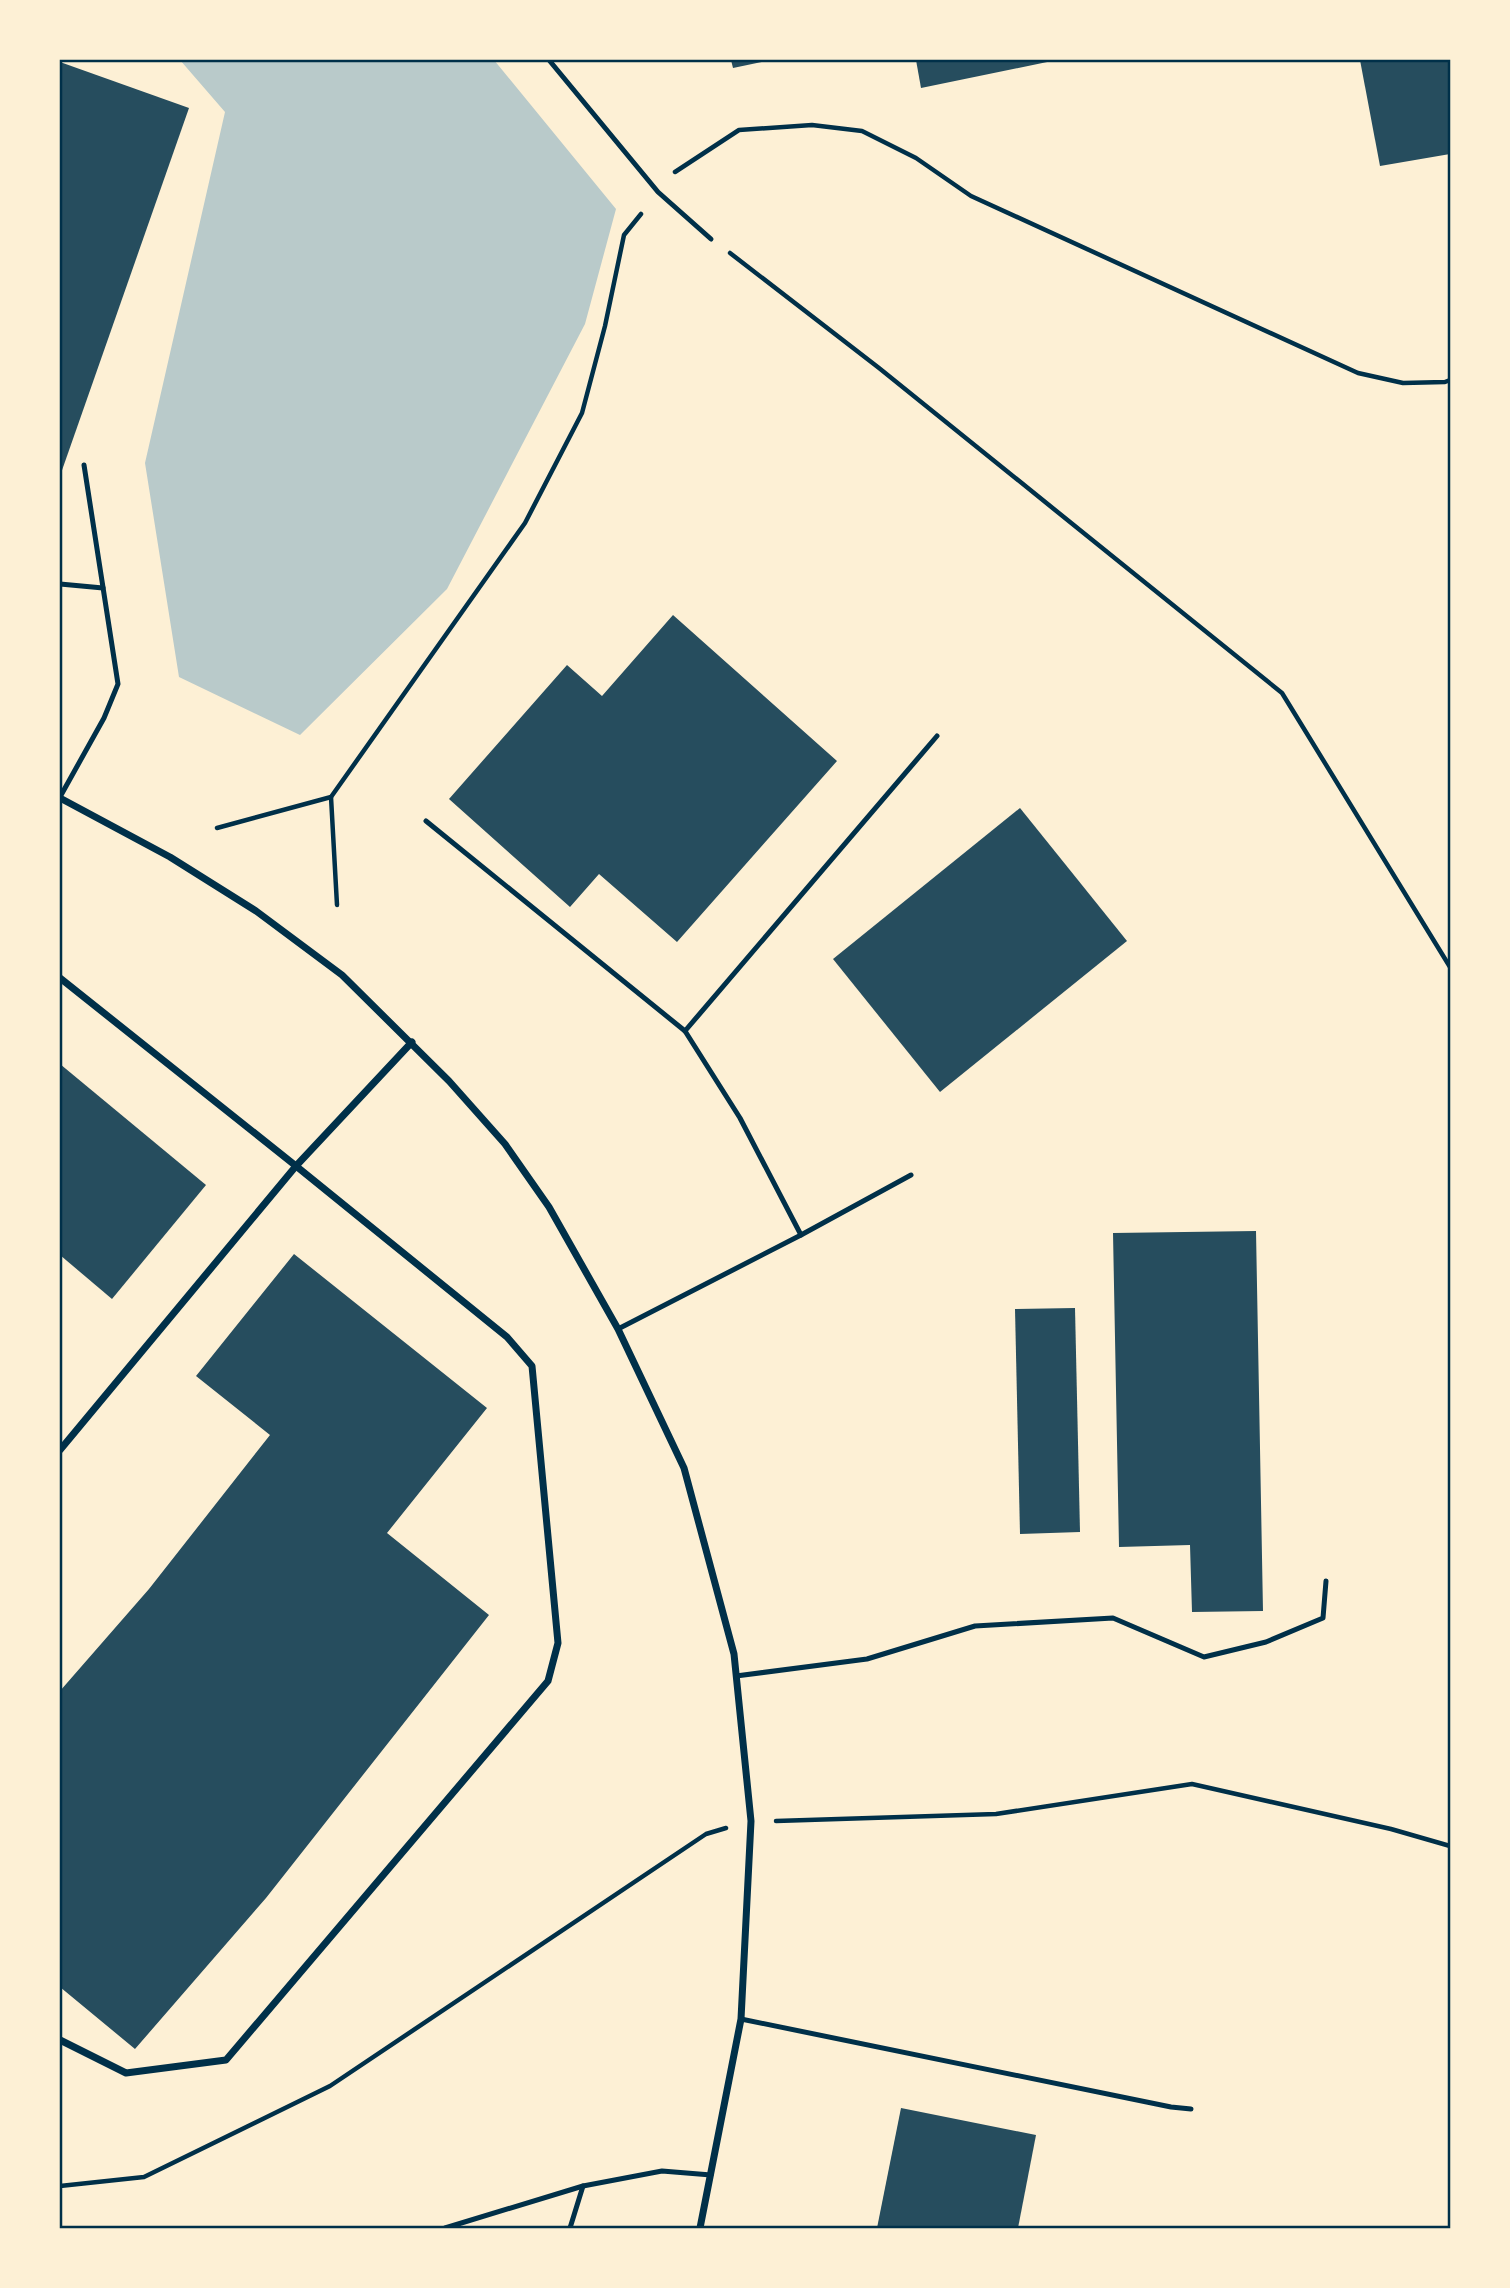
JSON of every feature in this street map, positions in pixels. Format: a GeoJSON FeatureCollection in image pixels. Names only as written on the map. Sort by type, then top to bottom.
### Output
{"type":"FeatureCollection","features":[{"type":"Feature","properties":{"kind":"street"},"geometry":{"type":"LineString","coordinates":[[60,798],[170,856],[256,912],[342,975],[412,1042],[505,1144],[549,1207],[618,1328],[684,1468],[734,1654],[751,1821],[741,2019],[701,2228]]}},
{"type":"Feature","properties":{"kind":"street"},"geometry":{"type":"LineString","coordinates":[[60,978],[507,1337],[532,1366],[558,1643],[548,1681],[226,2060],[126,2073],[60,2040]]}},
{"type":"Feature","properties":{"kind":"street"},"geometry":{"type":"LineString","coordinates":[[60,1450],[296,1166],[412,1042]]}},
{"type":"Feature","properties":{"kind":"lane"},"geometry":{"type":"LineString","coordinates":[[550,60],[658,192],[711,239]]}},
{"type":"Feature","properties":{"kind":"lane"},"geometry":{"type":"LineString","coordinates":[[60,798],[104,718],[118,684],[85,465]]}},
{"type":"Feature","properties":{"kind":"lane"},"geometry":{"type":"LineString","coordinates":[[60,584],[103,588]]}},
{"type":"Feature","properties":{"kind":"lane"},"geometry":{"type":"LineString","coordinates":[[685,1031],[937,736]]}},
{"type":"Feature","properties":{"kind":"lane"},"geometry":{"type":"LineString","coordinates":[[426,821],[685,1031],[740,1118],[801,1235]]}},
{"type":"Feature","properties":{"kind":"lane"},"geometry":{"type":"LineString","coordinates":[[618,1328],[801,1235],[911,1175]]}},
{"type":"Feature","properties":{"kind":"lane"},"geometry":{"type":"LineString","coordinates":[[736,1676],[867,1660],[975,1626],[1113,1618],[1204,1657],[1266,1643],[1323,1618],[1326,1581]]}},
{"type":"Feature","properties":{"kind":"lane"},"geometry":{"type":"LineString","coordinates":[[741,2019],[1191,2109]]}},
{"type":"Feature","properties":{"kind":"lane"},"geometry":{"type":"LineString","coordinates":[[445,2228],[583,2186],[662,2171],[711,2175]]}},
{"type":"Feature","properties":{"kind":"lane"},"geometry":{"type":"LineString","coordinates":[[570,2228],[583,2186]]}},
{"type":"Feature","properties":{"kind":"path"},"geometry":{"type":"LineString","coordinates":[[674,173],[739,130],[812,125],[862,131],[916,158],[971,196],[1358,373],[1403,383],[1445,383],[1451,380]]}},
{"type":"Feature","properties":{"kind":"path"},"geometry":{"type":"LineString","coordinates":[[337,905],[331,797],[525,523],[582,413],[605,326],[624,235],[641,214]]}},
{"type":"Feature","properties":{"kind":"path"},"geometry":{"type":"LineString","coordinates":[[711,239],[879,368],[1282,693],[1451,967]]}},
{"type":"Feature","properties":{"kind":"path"},"geometry":{"type":"LineString","coordinates":[[217,828],[331,797]]}},
{"type":"Feature","properties":{"kind":"path"},"geometry":{"type":"LineString","coordinates":[[60,2186],[144,2177],[330,2086],[706,1834],[751,1821],[996,1814],[1192,1784],[1391,1829],[1451,1846]]}},
{"type":"Feature","properties":{"kind":"shaded area"},"geometry":{"type":"Polygon","coordinates":[[[180,60],[494,60],[616,209],[585,324],[447,589],[300,735],[179,677],[145,463],[225,112],[180,60]]]}},
{"type":"Feature","properties":{"kind":"building"},"geometry":{"type":"Polygon","coordinates":[[[731,60],[767,60],[767,61],[733,68],[731,60]]]}},
{"type":"Feature","properties":{"kind":"building"},"geometry":{"type":"Polygon","coordinates":[[[916,60],[1051,60],[1052,61],[921,88],[916,60]]]}},
{"type":"Feature","properties":{"kind":"building"},"geometry":{"type":"Polygon","coordinates":[[[1360,60],[1450,60],[1450,154],[1380,166],[1360,60]]]}},
{"type":"Feature","properties":{"kind":"building"},"geometry":{"type":"Polygon","coordinates":[[[60,62],[189,108],[60,476],[60,62]]]}},
{"type":"Feature","properties":{"kind":"building"},"geometry":{"type":"Polygon","coordinates":[[[673,615],[837,761],[677,942],[599,874],[570,907],[449,799],[567,665],[602,696],[673,615]]]}},
{"type":"Feature","properties":{"kind":"building"},"geometry":{"type":"Polygon","coordinates":[[[1020,808],[1127,941],[940,1092],[833,959],[1020,808]]]}},
{"type":"Feature","properties":{"kind":"building"},"geometry":{"type":"Polygon","coordinates":[[[60,1064],[206,1185],[112,1299],[60,1255],[60,1064]]]}},
{"type":"Feature","properties":{"kind":"building"},"geometry":{"type":"Polygon","coordinates":[[[1256,1231],[1263,1611],[1192,1612],[1190,1545],[1119,1547],[1113,1233],[1256,1231]]]}},
{"type":"Feature","properties":{"kind":"building"},"geometry":{"type":"Polygon","coordinates":[[[294,1254],[487,1408],[387,1533],[489,1615],[266,1898],[135,2049],[60,1987],[60,1691],[149,1589],[270,1435],[196,1376],[294,1254]]]}},
{"type":"Feature","properties":{"kind":"building"},"geometry":{"type":"Polygon","coordinates":[[[1075,1308],[1080,1532],[1020,1534],[1015,1309],[1075,1308]]]}},
{"type":"Feature","properties":{"kind":"building"},"geometry":{"type":"Polygon","coordinates":[[[901,2108],[1036,2135],[1018,2228],[877,2228],[901,2108]]]}}]}
